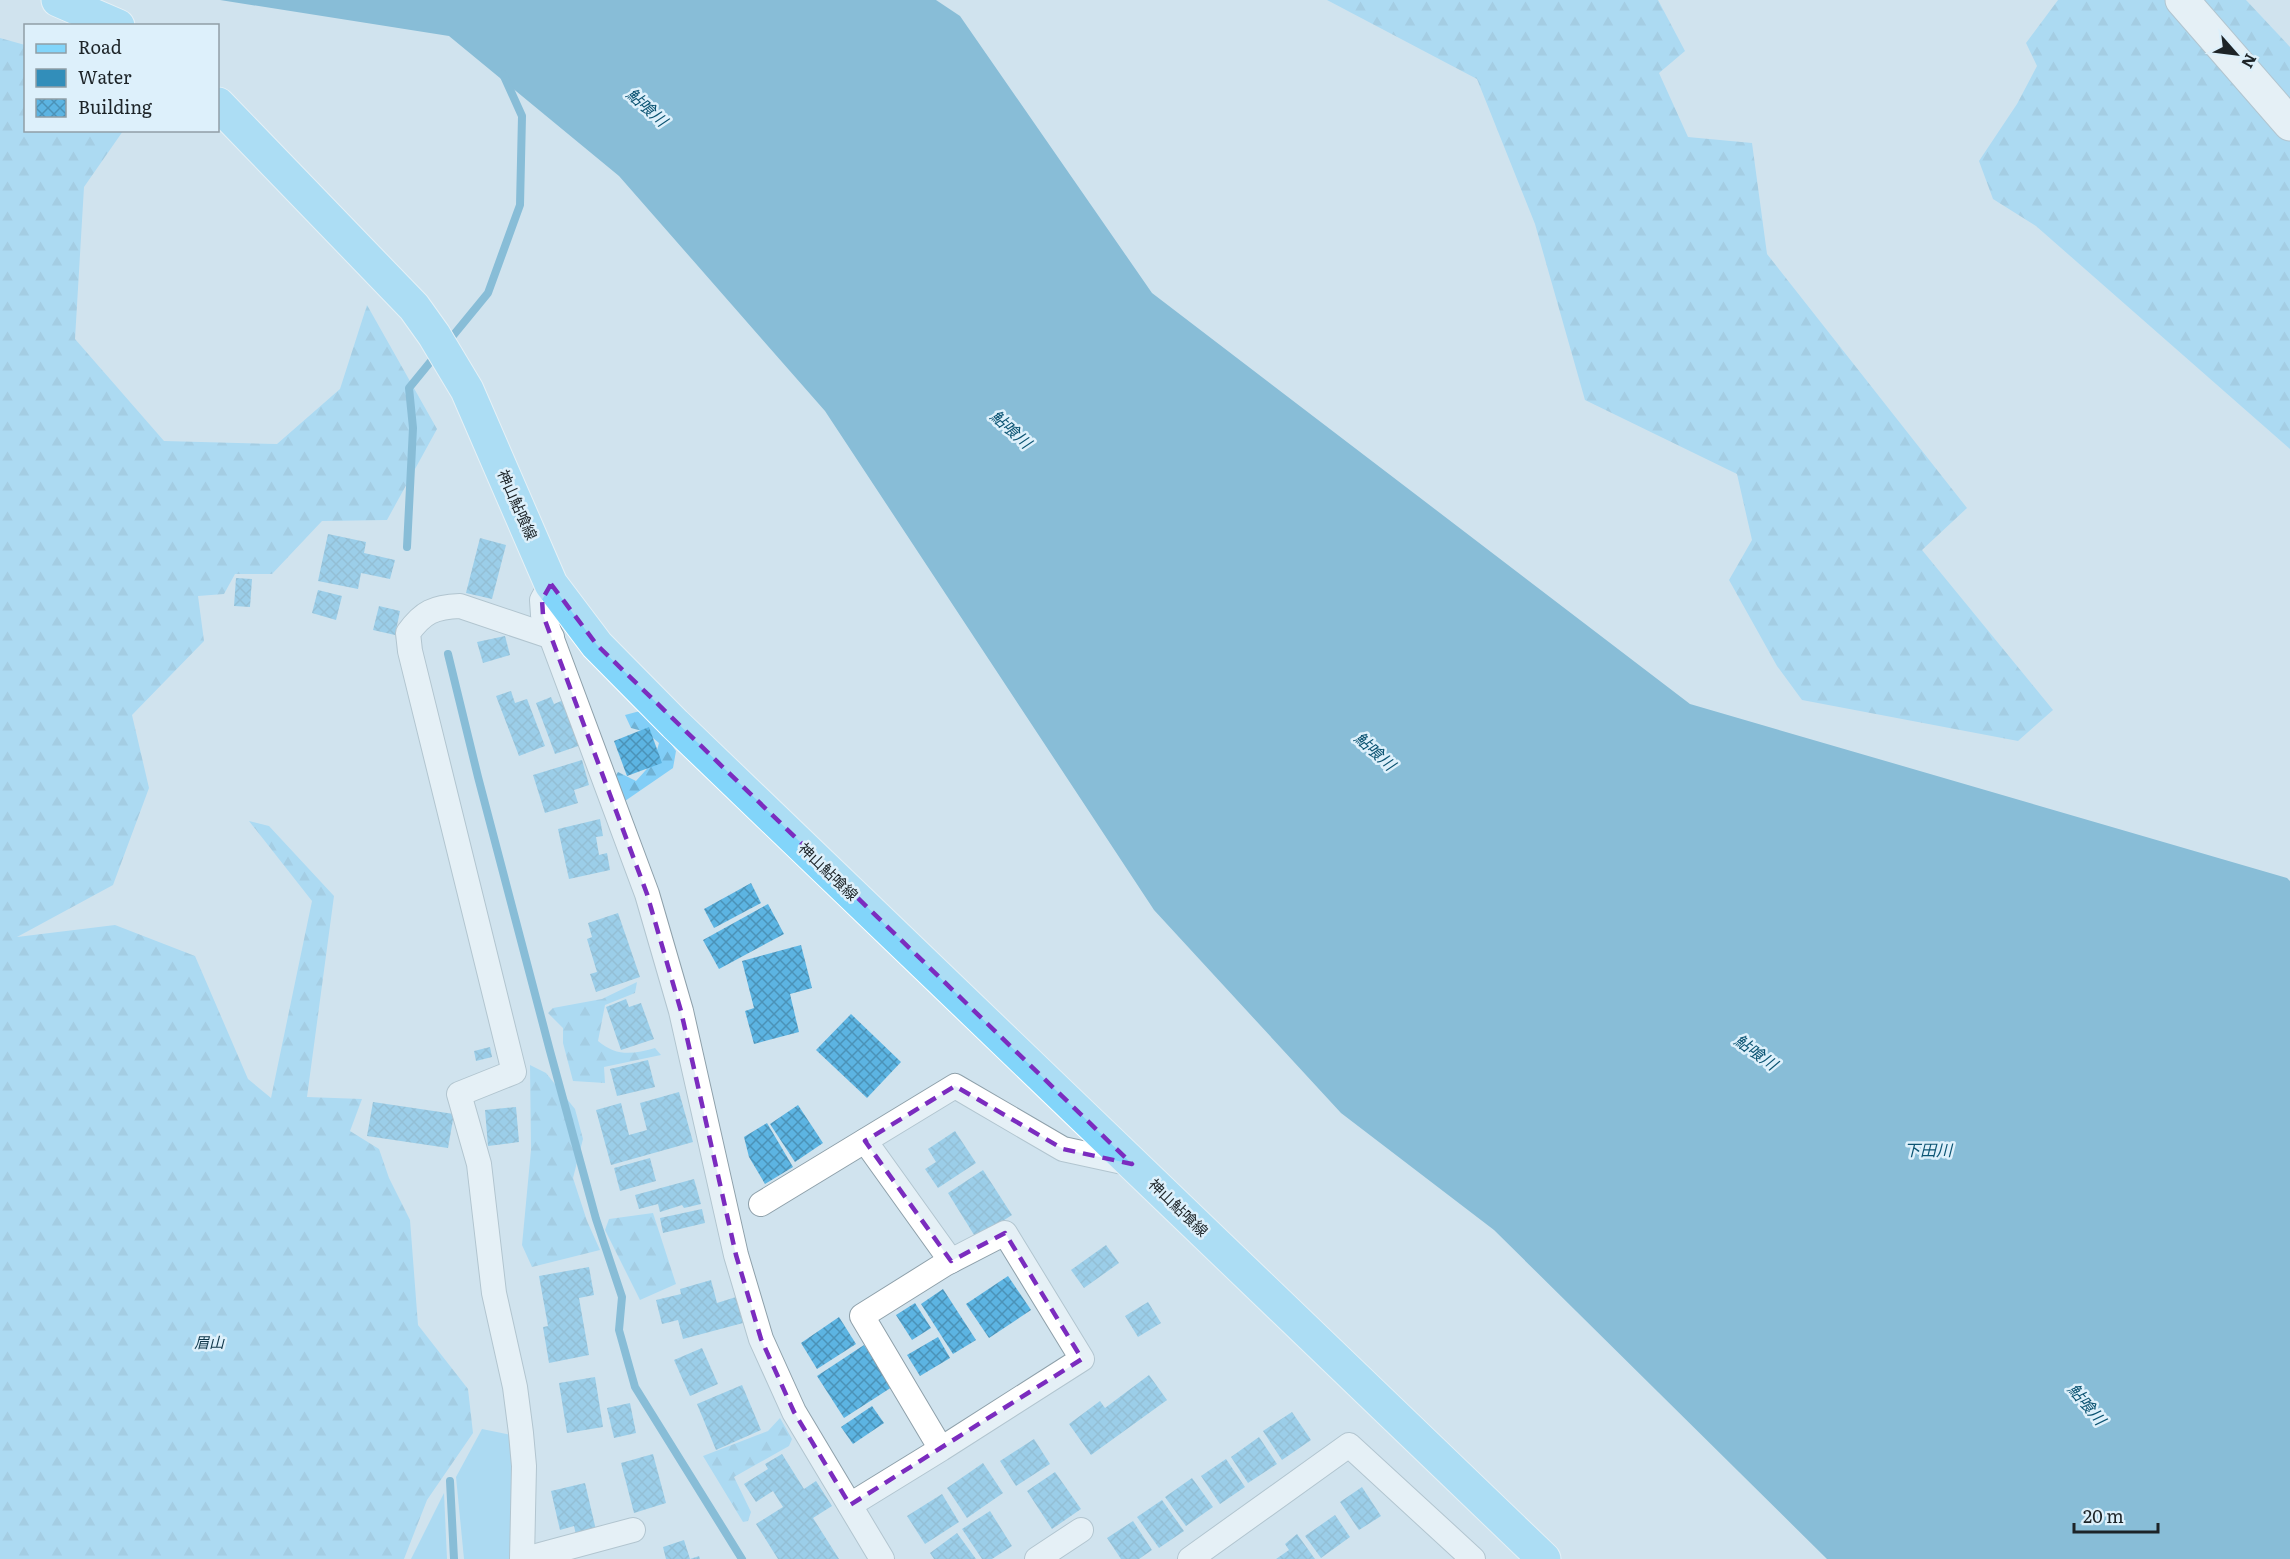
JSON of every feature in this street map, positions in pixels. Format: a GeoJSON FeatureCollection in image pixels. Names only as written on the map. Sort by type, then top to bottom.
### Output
{"type":"FeatureCollection","features":[{"type":"Feature","properties":{"kind":"main road"},"geometry":{"type":"LineString","coordinates":[[58,0],[113,24]]}},
{"type":"Feature","properties":{"kind":"main road"},"geometry":{"type":"LineString","coordinates":[[2182,0],[2290,124]]}},
{"type":"Feature","properties":{"kind":"main road","name":"神山鮎喰線"},"geometry":{"type":"LineString","coordinates":[[219,105],[414,307],[434,335],[467,390],[551,584],[597,645],[675,724],[1544,1559]]}},
{"type":"Feature","properties":{"kind":"street"},"geometry":{"type":"LineString","coordinates":[[551,584],[542,600],[543,615],[647,894],[681,1011],[736,1255],[761,1339],[794,1412],[882,1559]]}},
{"type":"Feature","properties":{"kind":"street"},"geometry":{"type":"LineString","coordinates":[[552,637],[460,606],[423,614],[408,633],[410,651],[514,1072],[459,1094],[479,1164],[494,1293],[521,1433],[524,1466],[524,1559],[633,1530]]}},
{"type":"Feature","properties":{"kind":"street"},"geometry":{"type":"LineString","coordinates":[[761,1204],[955,1086],[1063,1149],[1132,1164]]}},
{"type":"Feature","properties":{"kind":"street"},"geometry":{"type":"LineString","coordinates":[[866,1141],[951,1260]]}},
{"type":"Feature","properties":{"kind":"street"},"geometry":{"type":"LineString","coordinates":[[850,1504],[941,1449],[1082,1359],[1005,1233],[951,1260],[862,1317],[941,1449]]}},
{"type":"Feature","properties":{"kind":"street"},"geometry":{"type":"LineString","coordinates":[[1190,1559],[1349,1445],[1473,1559]]}},
{"type":"Feature","properties":{"kind":"street"},"geometry":{"type":"LineString","coordinates":[[1037,1559],[1081,1530]]}},
{"type":"Feature","properties":{"kind":"highlighted area"},"geometry":{"type":"Polygon","coordinates":[[[551,584],[597,645],[1132,1164],[1063,1149],[955,1086],[865,1141],[951,1261],[1005,1233],[1082,1359],[850,1505],[794,1412],[761,1339],[736,1255],[681,1011],[647,894],[543,615],[542,600],[551,584]]]}},
{"type":"Feature","properties":{"kind":"green space"},"geometry":{"type":"Polygon","coordinates":[[[1327,0],[1658,0],[1685,51],[1659,73],[1688,137],[1752,143],[1767,254],[1967,508],[1922,550],[2053,710],[2018,741],[1802,700],[1777,666],[1729,580],[1752,540],[1737,474],[1585,400],[1535,224],[1477,79],[1327,0]]]}},
{"type":"Feature","properties":{"kind":"green space"},"geometry":{"type":"Polygon","coordinates":[[[2058,0],[2246,0],[2290,47],[2290,449],[2036,226],[1993,199],[1979,161],[2017,104],[2037,66],[2026,43],[2058,0]]]}},
{"type":"Feature","properties":{"kind":"green space","name":"眉山"},"geometry":{"type":"Polygon","coordinates":[[[0,38],[24,45],[24,132],[122,132],[84,187],[75,339],[164,441],[277,444],[340,389],[367,305],[437,429],[387,520],[322,521],[272,574],[235,574],[224,594],[198,596],[204,641],[132,715],[149,788],[113,885],[17,937],[115,925],[195,956],[248,1079],[271,1098],[312,901],[249,821],[269,826],[334,896],[307,1097],[362,1099],[350,1131],[379,1149],[389,1178],[410,1220],[418,1325],[468,1389],[473,1433],[427,1500],[404,1559],[0,1559],[0,38]]]}},
{"type":"Feature","properties":{"kind":"green space"},"geometry":{"type":"Polygon","coordinates":[[[640,711],[655,722],[676,751],[673,768],[625,801],[614,779],[618,772],[636,781],[654,761],[659,743],[646,732],[631,728],[625,715],[640,711]]]}},
{"type":"Feature","properties":{"kind":"green space"},"geometry":{"type":"Polygon","coordinates":[[[637,982],[635,993],[605,1005],[598,1041],[619,1052],[632,1053],[655,1048],[661,1055],[604,1067],[605,1083],[573,1081],[563,1043],[563,1028],[548,1013],[553,1008],[602,999],[637,982]]]}},
{"type":"Feature","properties":{"kind":"green space"},"geometry":{"type":"Polygon","coordinates":[[[530,1065],[546,1073],[575,1109],[583,1139],[573,1178],[587,1221],[600,1250],[532,1267],[522,1245],[531,1150],[530,1065]]]}},
{"type":"Feature","properties":{"kind":"green space"},"geometry":{"type":"Polygon","coordinates":[[[653,1213],[676,1284],[640,1300],[605,1230],[609,1219],[653,1213]]]}},
{"type":"Feature","properties":{"kind":"green space"},"geometry":{"type":"Polygon","coordinates":[[[780,1418],[792,1439],[789,1446],[734,1477],[751,1512],[748,1521],[743,1522],[703,1456],[768,1431],[780,1418]]]}},
{"type":"Feature","properties":{"kind":"green space"},"geometry":{"type":"Polygon","coordinates":[[[482,1429],[511,1435],[515,1462],[513,1559],[464,1559],[456,1477],[482,1429]]]}},
{"type":"Feature","properties":{"kind":"green space"},"geometry":{"type":"Polygon","coordinates":[[[444,1493],[447,1559],[411,1559],[444,1493]]]}},
{"type":"Feature","properties":{"kind":"water","name":"下田川"},"geometry":{"type":"Polygon","coordinates":[[[220,0],[936,0],[960,16],[1152,293],[1690,704],[2287,878],[2290,881],[2290,1559],[1827,1559],[1494,1230],[1341,1113],[1154,910],[825,411],[619,176],[449,36],[220,0]]]}},
{"type":"Feature","properties":{"kind":"building"},"geometry":{"type":"Polygon","coordinates":[[[328,534],[366,542],[364,553],[395,560],[390,579],[361,573],[358,589],[318,581],[328,534]]]}},
{"type":"Feature","properties":{"kind":"building"},"geometry":{"type":"Polygon","coordinates":[[[480,538],[506,545],[492,599],[466,593],[480,538]]]}},
{"type":"Feature","properties":{"kind":"building"},"geometry":{"type":"Polygon","coordinates":[[[236,578],[252,579],[250,607],[234,606],[236,578]]]}},
{"type":"Feature","properties":{"kind":"building"},"geometry":{"type":"Polygon","coordinates":[[[318,590],[342,596],[336,620],[312,613],[318,590]]]}},
{"type":"Feature","properties":{"kind":"building"},"geometry":{"type":"Polygon","coordinates":[[[379,606],[400,611],[395,635],[373,630],[379,606]]]}},
{"type":"Feature","properties":{"kind":"building"},"geometry":{"type":"Polygon","coordinates":[[[505,636],[510,655],[483,663],[477,642],[505,636]]]}},
{"type":"Feature","properties":{"kind":"building"},"geometry":{"type":"Polygon","coordinates":[[[511,691],[515,703],[527,699],[545,746],[519,756],[496,696],[511,691]]]}},
{"type":"Feature","properties":{"kind":"building"},"geometry":{"type":"Polygon","coordinates":[[[551,697],[554,704],[566,699],[584,744],[555,754],[536,703],[551,697]]]}},
{"type":"Feature","properties":{"kind":"building"},"geometry":{"type":"Polygon","coordinates":[[[649,727],[662,763],[627,776],[614,741],[649,727]]]}},
{"type":"Feature","properties":{"kind":"building"},"geometry":{"type":"Polygon","coordinates":[[[582,760],[589,785],[574,790],[578,803],[545,813],[533,775],[582,760]]]}},
{"type":"Feature","properties":{"kind":"building"},"geometry":{"type":"Polygon","coordinates":[[[600,819],[603,836],[596,837],[599,855],[607,853],[610,870],[569,879],[558,829],[600,819]]]}},
{"type":"Feature","properties":{"kind":"building"},"geometry":{"type":"Polygon","coordinates":[[[751,883],[761,903],[714,928],[704,909],[751,883]]]}},
{"type":"Feature","properties":{"kind":"building"},"geometry":{"type":"Polygon","coordinates":[[[768,904],[784,934],[719,969],[703,940],[768,904]]]}},
{"type":"Feature","properties":{"kind":"building"},"geometry":{"type":"Polygon","coordinates":[[[618,913],[640,977],[596,992],[590,974],[597,972],[587,939],[592,937],[588,923],[618,913]]]}},
{"type":"Feature","properties":{"kind":"building"},"geometry":{"type":"Polygon","coordinates":[[[801,945],[812,988],[790,994],[799,1032],[754,1044],[745,1011],[754,1008],[742,961],[801,945]]]}},
{"type":"Feature","properties":{"kind":"building"},"geometry":{"type":"Polygon","coordinates":[[[626,999],[629,1007],[641,1003],[654,1039],[621,1050],[606,1007],[626,999]]]}},
{"type":"Feature","properties":{"kind":"building"},"geometry":{"type":"Polygon","coordinates":[[[851,1014],[901,1062],[867,1098],[816,1050],[851,1014]]]}},
{"type":"Feature","properties":{"kind":"building"},"geometry":{"type":"Polygon","coordinates":[[[490,1047],[492,1057],[476,1061],[474,1051],[490,1047]]]}},
{"type":"Feature","properties":{"kind":"building"},"geometry":{"type":"Polygon","coordinates":[[[648,1060],[655,1087],[617,1096],[610,1069],[648,1060]]]}},
{"type":"Feature","properties":{"kind":"building"},"geometry":{"type":"Polygon","coordinates":[[[679,1092],[693,1142],[611,1165],[596,1110],[621,1103],[629,1135],[647,1130],[640,1103],[679,1092]]]}},
{"type":"Feature","properties":{"kind":"building"},"geometry":{"type":"Polygon","coordinates":[[[373,1102],[454,1114],[448,1148],[367,1136],[373,1102]]]}},
{"type":"Feature","properties":{"kind":"building"},"geometry":{"type":"Polygon","coordinates":[[[798,1105],[823,1143],[795,1162],[770,1124],[798,1105]]]}},
{"type":"Feature","properties":{"kind":"building"},"geometry":{"type":"Polygon","coordinates":[[[516,1107],[519,1142],[488,1146],[485,1110],[516,1107]]]}},
{"type":"Feature","properties":{"kind":"building"},"geometry":{"type":"Polygon","coordinates":[[[767,1123],[793,1167],[765,1184],[749,1157],[744,1137],[767,1123]]]}},
{"type":"Feature","properties":{"kind":"building"},"geometry":{"type":"Polygon","coordinates":[[[955,1131],[976,1163],[938,1188],[925,1169],[936,1162],[928,1149],[955,1131]]]}},
{"type":"Feature","properties":{"kind":"building"},"geometry":{"type":"Polygon","coordinates":[[[650,1158],[656,1181],[620,1191],[614,1168],[650,1158]]]}},
{"type":"Feature","properties":{"kind":"building"},"geometry":{"type":"Polygon","coordinates":[[[983,1170],[1012,1215],[976,1238],[948,1193],[983,1170]]]}},
{"type":"Feature","properties":{"kind":"building"},"geometry":{"type":"Polygon","coordinates":[[[694,1179],[701,1204],[684,1208],[682,1205],[660,1212],[658,1204],[639,1209],[635,1195],[694,1179]]]}},
{"type":"Feature","properties":{"kind":"building"},"geometry":{"type":"Polygon","coordinates":[[[702,1209],[705,1223],[663,1233],[660,1218],[702,1209]]]}},
{"type":"Feature","properties":{"kind":"building"},"geometry":{"type":"Polygon","coordinates":[[[1106,1245],[1119,1263],[1084,1288],[1071,1270],[1106,1245]]]}},
{"type":"Feature","properties":{"kind":"building"},"geometry":{"type":"Polygon","coordinates":[[[589,1267],[594,1295],[579,1298],[589,1355],[549,1363],[543,1327],[548,1326],[539,1276],[589,1267]]]}},
{"type":"Feature","properties":{"kind":"building"},"geometry":{"type":"Polygon","coordinates":[[[1008,1276],[1031,1310],[989,1338],[966,1304],[1008,1276]]]}},
{"type":"Feature","properties":{"kind":"building"},"geometry":{"type":"Polygon","coordinates":[[[711,1280],[717,1303],[736,1297],[743,1323],[683,1339],[678,1320],[662,1324],[656,1300],[681,1294],[680,1289],[711,1280]]]}},
{"type":"Feature","properties":{"kind":"building"},"geometry":{"type":"Polygon","coordinates":[[[943,1289],[976,1340],[953,1354],[921,1304],[943,1289]]]}},
{"type":"Feature","properties":{"kind":"building"},"geometry":{"type":"Polygon","coordinates":[[[1148,1302],[1161,1323],[1138,1337],[1125,1316],[1148,1302]]]}},
{"type":"Feature","properties":{"kind":"building"},"geometry":{"type":"Polygon","coordinates":[[[915,1303],[931,1328],[912,1340],[896,1315],[915,1303]]]}},
{"type":"Feature","properties":{"kind":"building"},"geometry":{"type":"Polygon","coordinates":[[[839,1317],[856,1344],[817,1369],[801,1343],[839,1317]]]}},
{"type":"Feature","properties":{"kind":"building"},"geometry":{"type":"Polygon","coordinates":[[[938,1337],[950,1358],[920,1376],[907,1355],[938,1337]]]}},
{"type":"Feature","properties":{"kind":"building"},"geometry":{"type":"Polygon","coordinates":[[[864,1345],[892,1387],[844,1418],[817,1376],[864,1345]]]}},
{"type":"Feature","properties":{"kind":"building"},"geometry":{"type":"Polygon","coordinates":[[[702,1348],[718,1384],[690,1396],[674,1360],[702,1348]]]}},
{"type":"Feature","properties":{"kind":"building"},"geometry":{"type":"Polygon","coordinates":[[[1149,1375],[1167,1400],[1091,1455],[1069,1424],[1100,1401],[1105,1408],[1149,1375]]]}},
{"type":"Feature","properties":{"kind":"building"},"geometry":{"type":"Polygon","coordinates":[[[595,1377],[603,1427],[567,1433],[559,1383],[595,1377]]]}},
{"type":"Feature","properties":{"kind":"building"},"geometry":{"type":"Polygon","coordinates":[[[742,1385],[761,1430],[716,1450],[697,1404],[742,1385]]]}},
{"type":"Feature","properties":{"kind":"building"},"geometry":{"type":"Polygon","coordinates":[[[630,1403],[636,1433],[614,1438],[607,1408],[630,1403]]]}},
{"type":"Feature","properties":{"kind":"building"},"geometry":{"type":"Polygon","coordinates":[[[872,1406],[884,1423],[853,1444],[841,1427],[872,1406]]]}},
{"type":"Feature","properties":{"kind":"building"},"geometry":{"type":"Polygon","coordinates":[[[1292,1412],[1311,1440],[1282,1460],[1263,1431],[1292,1412]]]}},
{"type":"Feature","properties":{"kind":"building"},"geometry":{"type":"Polygon","coordinates":[[[1259,1437],[1277,1464],[1248,1483],[1231,1457],[1259,1437]]]}},
{"type":"Feature","properties":{"kind":"building"},"geometry":{"type":"Polygon","coordinates":[[[1034,1439],[1050,1464],[1016,1486],[1000,1461],[1034,1439]]]}},
{"type":"Feature","properties":{"kind":"building"},"geometry":{"type":"Polygon","coordinates":[[[653,1454],[666,1503],[634,1513],[621,1463],[653,1454]]]}},
{"type":"Feature","properties":{"kind":"building"},"geometry":{"type":"Polygon","coordinates":[[[782,1454],[804,1489],[816,1481],[832,1506],[813,1518],[839,1559],[778,1559],[756,1524],[783,1507],[773,1491],[756,1502],[744,1484],[768,1469],[765,1464],[782,1454]]]}},
{"type":"Feature","properties":{"kind":"building"},"geometry":{"type":"Polygon","coordinates":[[[1226,1459],[1245,1487],[1220,1504],[1201,1476],[1226,1459]]]}},
{"type":"Feature","properties":{"kind":"building"},"geometry":{"type":"Polygon","coordinates":[[[983,1463],[1003,1493],[967,1518],[947,1488],[983,1463]]]}},
{"type":"Feature","properties":{"kind":"building"},"geometry":{"type":"Polygon","coordinates":[[[1055,1472],[1081,1509],[1052,1529],[1027,1491],[1055,1472]]]}},
{"type":"Feature","properties":{"kind":"building"},"geometry":{"type":"Polygon","coordinates":[[[1192,1478],[1213,1507],[1186,1526],[1165,1497],[1192,1478]]]}},
{"type":"Feature","properties":{"kind":"building"},"geometry":{"type":"Polygon","coordinates":[[[585,1483],[596,1530],[576,1535],[574,1526],[560,1530],[551,1491],[585,1483]]]}},
{"type":"Feature","properties":{"kind":"building"},"geometry":{"type":"Polygon","coordinates":[[[1362,1487],[1381,1516],[1359,1530],[1340,1502],[1362,1487]]]}},
{"type":"Feature","properties":{"kind":"building"},"geometry":{"type":"Polygon","coordinates":[[[942,1494],[959,1522],[925,1544],[907,1516],[942,1494]]]}},
{"type":"Feature","properties":{"kind":"building"},"geometry":{"type":"Polygon","coordinates":[[[1162,1500],[1184,1531],[1159,1548],[1137,1517],[1162,1500]]]}},
{"type":"Feature","properties":{"kind":"building"},"geometry":{"type":"Polygon","coordinates":[[[990,1511],[1012,1546],[992,1559],[982,1559],[962,1529],[990,1511]]]}},
{"type":"Feature","properties":{"kind":"building"},"geometry":{"type":"Polygon","coordinates":[[[1335,1515],[1350,1537],[1321,1558],[1305,1536],[1335,1515]]]}},
{"type":"Feature","properties":{"kind":"building"},"geometry":{"type":"Polygon","coordinates":[[[1133,1521],[1152,1550],[1139,1559],[1121,1559],[1107,1538],[1133,1521]]]}},
{"type":"Feature","properties":{"kind":"building"},"geometry":{"type":"Polygon","coordinates":[[[957,1533],[976,1559],[934,1559],[930,1553],[957,1533]]]}},
{"type":"Feature","properties":{"kind":"building"},"geometry":{"type":"Polygon","coordinates":[[[1297,1534],[1315,1559],[1276,1559],[1289,1550],[1285,1544],[1297,1534]]]}},
{"type":"Feature","properties":{"kind":"building"},"geometry":{"type":"Polygon","coordinates":[[[684,1540],[690,1559],[666,1559],[663,1547],[684,1540]]]}},
{"type":"Feature","properties":{"kind":"waterway"},"geometry":{"type":"LineString","coordinates":[[447,343],[488,293],[520,205],[522,116],[503,74]]}},
{"type":"Feature","properties":{"kind":"waterway"},"geometry":{"type":"LineString","coordinates":[[407,547],[413,428],[409,388],[436,355]]}},
{"type":"Feature","properties":{"kind":"waterway"},"geometry":{"type":"LineString","coordinates":[[448,654],[550,1051],[596,1219],[622,1297],[619,1330],[635,1387],[742,1559]]}},
{"type":"Feature","properties":{"kind":"waterway"},"geometry":{"type":"LineString","coordinates":[[450,1481],[454,1559]]}},
{"type":"Feature","properties":{"kind":"water label","name":"鮎喰川"},"geometry":{"type":"Point","coordinates":[647,107]}},
{"type":"Feature","properties":{"kind":"water label","name":"鮎喰川"},"geometry":{"type":"Point","coordinates":[1011,429]}},
{"type":"Feature","properties":{"kind":"water label","name":"鮎喰川"},"geometry":{"type":"Point","coordinates":[1375,751]}},
{"type":"Feature","properties":{"kind":"water label","name":"鮎喰川"},"geometry":{"type":"Point","coordinates":[1756,1052]}},
{"type":"Feature","properties":{"kind":"water label","name":"鮎喰川"},"geometry":{"type":"Point","coordinates":[2087,1404]}}]}
